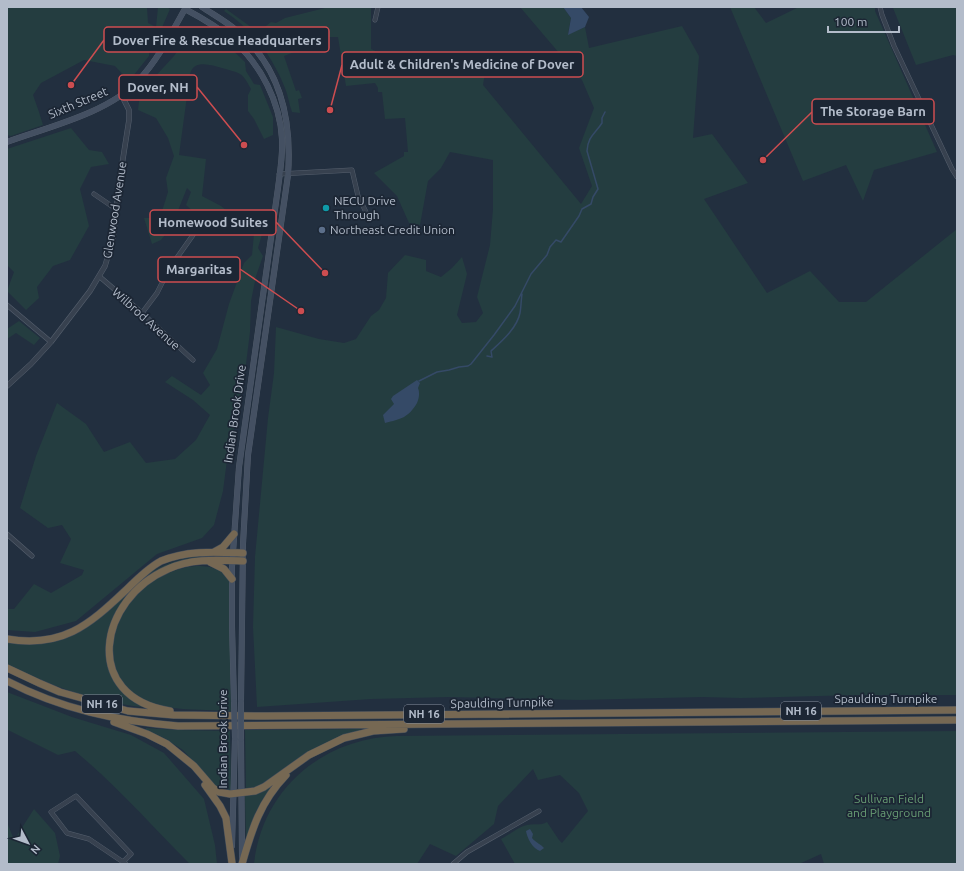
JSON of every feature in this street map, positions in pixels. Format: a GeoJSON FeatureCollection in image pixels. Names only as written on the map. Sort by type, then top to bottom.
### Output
{"type":"FeatureCollection","features":[{"type":"Feature","properties":{"kind":"highway"},"geometry":{"type":"LineString","coordinates":[[212,553],[220,549],[234,534]]}},
{"type":"Feature","properties":{"kind":"highway"},"geometry":{"type":"LineString","coordinates":[[7,639],[21,642],[38,641],[62,637],[75,632],[96,616],[149,569],[160,562],[184,554],[243,553]]}},
{"type":"Feature","properties":{"kind":"highway"},"geometry":{"type":"LineString","coordinates":[[208,561],[224,569],[232,579]]}},
{"type":"Feature","properties":{"kind":"highway"},"geometry":{"type":"LineString","coordinates":[[202,716],[156,708],[144,704],[133,697],[124,688],[114,672],[110,659],[110,633],[122,606],[153,576],[168,568],[190,562],[243,561]]}},
{"type":"Feature","properties":{"kind":"highway","name":"Spaulding Turnpike"},"geometry":{"type":"LineString","coordinates":[[7,668],[60,692],[128,711],[174,716],[957,710]]}},
{"type":"Feature","properties":{"kind":"highway","name":"Spaulding Turnpike"},"geometry":{"type":"LineString","coordinates":[[7,681],[61,704],[100,715],[126,720],[178,726],[957,720]]}},
{"type":"Feature","properties":{"kind":"highway"},"geometry":{"type":"LineString","coordinates":[[100,715],[113,722],[160,740],[170,746],[194,766],[216,790],[224,794],[255,791],[264,787],[318,749],[344,738],[362,733],[407,728],[423,724]]}},
{"type":"Feature","properties":{"kind":"highway"},"geometry":{"type":"LineString","coordinates":[[189,762],[191,769],[213,795],[224,813],[226,818],[232,864]]}},
{"type":"Feature","properties":{"kind":"highway"},"geometry":{"type":"LineString","coordinates":[[242,864],[260,809],[274,788],[292,767]]}},
{"type":"Feature","properties":{"kind":"main road","name":"Indian Brook Drive"},"geometry":{"type":"LineString","coordinates":[[202,7],[246,38],[272,74],[279,90],[287,124],[289,150],[288,174],[250,437],[243,553],[242,738],[232,864]]}},
{"type":"Feature","properties":{"kind":"main road","name":"Indian Brook Drive"},"geometry":{"type":"LineString","coordinates":[[184,8],[212,25],[234,41],[251,60],[265,81],[272,97],[280,123],[282,145],[280,174],[239,467],[234,534],[232,579],[234,738],[242,864]]}},
{"type":"Feature","properties":{"kind":"main road","name":"Sixth Street"},"geometry":{"type":"LineString","coordinates":[[7,142],[89,113],[122,96],[146,72],[184,8]]}},
{"type":"Feature","properties":{"kind":"street"},"geometry":{"type":"LineString","coordinates":[[374,20],[378,7]]}},
{"type":"Feature","properties":{"kind":"street"},"geometry":{"type":"LineString","coordinates":[[880,7],[894,46],[957,177]]}},
{"type":"Feature","properties":{"kind":"street","name":"Glenwood Avenue"},"geometry":{"type":"LineString","coordinates":[[7,386],[31,364],[51,342],[100,277],[106,266],[110,254],[129,114],[122,96]]}},
{"type":"Feature","properties":{"kind":"street"},"geometry":{"type":"LineString","coordinates":[[280,174],[352,170],[358,196],[366,212]]}},
{"type":"Feature","properties":{"kind":"street"},"geometry":{"type":"LineString","coordinates":[[94,194],[116,209]]}},
{"type":"Feature","properties":{"kind":"street"},"geometry":{"type":"LineString","coordinates":[[142,313],[157,294],[172,264],[194,234]]}},
{"type":"Feature","properties":{"kind":"street","name":"Wilbrod Avenue"},"geometry":{"type":"LineString","coordinates":[[100,277],[193,360]]}},
{"type":"Feature","properties":{"kind":"street"},"geometry":{"type":"LineString","coordinates":[[7,305],[51,342]]}},
{"type":"Feature","properties":{"kind":"street"},"geometry":{"type":"LineString","coordinates":[[7,534],[32,556]]}},
{"type":"Feature","properties":{"kind":"street"},"geometry":{"type":"LineString","coordinates":[[76,796],[131,854],[125,863],[89,839],[68,833],[51,812],[76,796]]}},
{"type":"Feature","properties":{"kind":"street"},"geometry":{"type":"LineString","coordinates":[[453,864],[467,852],[539,811]]}},
{"type":"Feature","properties":{"kind":"green space"},"geometry":{"type":"Polygon","coordinates":[[[7,7],[147,7],[148,23],[156,27],[158,7],[167,7],[170,9],[157,39],[150,42],[149,56],[129,81],[115,66],[84,60],[41,83],[33,95],[43,125],[11,136],[7,135],[7,7]]]}},
{"type":"Feature","properties":{"kind":"green space"},"geometry":{"type":"Polygon","coordinates":[[[329,7],[371,7],[371,49],[408,66],[467,72],[486,67],[483,85],[581,204],[592,186],[579,148],[594,108],[582,80],[520,7],[563,7],[571,18],[568,34],[585,27],[589,48],[682,26],[699,56],[693,138],[712,134],[748,183],[704,199],[767,293],[810,271],[839,302],[866,302],[957,229],[957,695],[857,695],[740,698],[702,697],[580,700],[449,697],[371,699],[257,707],[253,627],[255,557],[268,418],[274,373],[276,327],[319,339],[344,343],[356,339],[371,316],[379,310],[386,298],[388,273],[405,255],[426,260],[426,271],[441,277],[462,257],[467,274],[457,315],[462,323],[476,322],[483,313],[477,297],[490,245],[493,209],[493,160],[450,152],[441,168],[428,181],[420,225],[409,223],[397,196],[374,173],[404,156],[404,152],[408,152],[405,118],[385,119],[382,92],[378,92],[378,88],[375,83],[346,86],[338,37],[321,37],[321,39],[296,47],[297,51],[284,56],[296,91],[299,90],[302,98],[298,99],[300,113],[292,112],[280,76],[268,55],[253,35],[224,11],[226,9],[251,27],[261,30],[271,22],[276,23],[285,18],[329,7]]]}},
{"type":"Feature","properties":{"kind":"green space"},"geometry":{"type":"Polygon","coordinates":[[[730,7],[754,7],[766,23],[799,7],[875,7],[875,11],[937,152],[874,170],[863,201],[846,165],[803,181],[730,7]]]}},
{"type":"Feature","properties":{"kind":"green space"},"geometry":{"type":"Polygon","coordinates":[[[957,7],[957,56],[953,55],[916,65],[893,8],[957,7]]]}},
{"type":"Feature","properties":{"kind":"green space"},"geometry":{"type":"Polygon","coordinates":[[[192,29],[207,36],[210,32],[223,41],[245,62],[246,71],[254,84],[260,85],[273,117],[273,135],[264,139],[254,119],[248,111],[248,95],[251,89],[242,75],[234,71],[203,64],[195,66],[190,74],[179,155],[206,159],[202,196],[221,206],[235,217],[245,219],[253,223],[234,221],[223,214],[223,219],[213,230],[186,205],[191,192],[187,188],[175,218],[180,230],[168,231],[161,240],[152,244],[144,218],[157,218],[162,211],[168,192],[166,178],[174,156],[168,138],[156,118],[138,110],[140,93],[174,56],[192,29]]]}},
{"type":"Feature","properties":{"kind":"green space"},"geometry":{"type":"Polygon","coordinates":[[[71,128],[89,150],[102,152],[109,164],[91,167],[80,189],[89,226],[70,260],[53,266],[37,287],[39,298],[26,310],[7,291],[14,272],[7,265],[7,149],[71,128]]]}},
{"type":"Feature","properties":{"kind":"green space"},"geometry":{"type":"Polygon","coordinates":[[[255,223],[265,224],[258,248],[263,256],[256,276],[251,301],[250,332],[245,372],[227,460],[223,491],[214,525],[202,538],[157,554],[76,621],[35,632],[7,630],[7,609],[14,609],[34,584],[51,593],[82,575],[84,570],[60,563],[71,539],[62,525],[48,528],[20,508],[36,456],[57,403],[86,424],[104,452],[130,442],[146,463],[175,459],[196,440],[210,415],[193,400],[165,382],[172,376],[201,395],[210,385],[203,373],[217,349],[229,304],[244,263],[252,255],[255,223]]]}},
{"type":"Feature","properties":{"kind":"green space"},"geometry":{"type":"Polygon","coordinates":[[[19,321],[40,338],[34,345],[16,333],[7,339],[7,329],[19,321]]]}},
{"type":"Feature","properties":{"kind":"green space"},"geometry":{"type":"Polygon","coordinates":[[[205,556],[205,558],[163,569],[114,617],[110,668],[142,707],[124,705],[73,692],[7,665],[7,643],[32,643],[64,637],[151,572],[164,565],[177,561],[205,556]]]}},
{"type":"Feature","properties":{"kind":"green space"},"geometry":{"type":"Polygon","coordinates":[[[196,566],[211,567],[216,569],[224,573],[229,581],[231,711],[199,710],[153,705],[146,702],[125,684],[114,664],[113,642],[119,620],[132,600],[150,583],[172,572],[196,566]]]}},
{"type":"Feature","properties":{"kind":"green space"},"geometry":{"type":"Polygon","coordinates":[[[7,692],[72,717],[131,735],[164,753],[204,799],[215,845],[217,864],[190,864],[119,792],[75,751],[58,755],[8,730],[7,732],[7,692]]]}},
{"type":"Feature","properties":{"kind":"green space"},"geometry":{"type":"Polygon","coordinates":[[[146,728],[230,731],[231,790],[222,789],[216,786],[183,750],[164,738],[146,730],[146,728]]]}},
{"type":"Feature","properties":{"kind":"green space"},"geometry":{"type":"Polygon","coordinates":[[[360,729],[360,731],[344,736],[260,787],[246,788],[245,730],[360,729]]]}},
{"type":"Feature","properties":{"kind":"green space","name":"Sullivan Field and Playground"},"geometry":{"type":"Polygon","coordinates":[[[957,731],[957,864],[824,864],[821,854],[799,864],[515,864],[501,839],[524,826],[547,822],[562,843],[588,811],[579,793],[560,775],[538,780],[533,769],[498,806],[494,824],[456,856],[430,844],[417,864],[254,864],[259,837],[269,813],[283,791],[301,773],[321,758],[345,746],[370,739],[397,736],[957,731]]]}},
{"type":"Feature","properties":{"kind":"green space"},"geometry":{"type":"Polygon","coordinates":[[[273,784],[274,785],[256,812],[246,838],[245,796],[273,784]]]}},
{"type":"Feature","properties":{"kind":"green space"},"geometry":{"type":"Polygon","coordinates":[[[34,809],[55,833],[60,856],[58,864],[7,864],[7,822],[14,840],[34,809]]]}},
{"type":"Feature","properties":{"kind":"water"},"geometry":{"type":"Polygon","coordinates":[[[563,7],[581,7],[589,17],[585,27],[568,35],[571,18],[563,7]]]}},
{"type":"Feature","properties":{"kind":"water"},"geometry":{"type":"Polygon","coordinates":[[[417,380],[420,383],[418,388],[419,396],[414,408],[404,417],[385,423],[383,415],[394,404],[391,399],[393,396],[417,380]]]}},
{"type":"Feature","properties":{"kind":"water"},"geometry":{"type":"Polygon","coordinates":[[[530,829],[533,834],[532,838],[544,848],[540,851],[533,846],[529,840],[526,831],[530,829]]]}},
{"type":"Feature","properties":{"kind":"waterway"},"geometry":{"type":"LineString","coordinates":[[419,381],[437,372],[468,366],[471,364],[515,306],[531,274],[547,255],[550,247],[556,240],[561,242],[579,216],[582,209],[591,204],[598,189],[587,151],[590,138],[602,123],[602,118],[605,112]]}},
{"type":"Feature","properties":{"kind":"waterway"},"geometry":{"type":"LineString","coordinates":[[487,356],[492,357],[491,351],[516,324],[520,313],[522,294]]}},
{"type":"Feature","properties":{"kind":"place","name":"Dover Fire & Rescue Headquarters"},"geometry":{"type":"Point","coordinates":[71,85]}},
{"type":"Feature","properties":{"kind":"place","name":"Adult & Children's Medicine of Dover"},"geometry":{"type":"Point","coordinates":[330,110]}},
{"type":"Feature","properties":{"kind":"place","name":"Dover, NH"},"geometry":{"type":"Point","coordinates":[244,145]}},
{"type":"Feature","properties":{"kind":"place","name":"The Storage Barn"},"geometry":{"type":"Point","coordinates":[763,160]}},
{"type":"Feature","properties":{"kind":"place","name":"NECU Drive Through"},"geometry":{"type":"Point","coordinates":[326,208]}},
{"type":"Feature","properties":{"kind":"place","name":"Northeast Credit Union"},"geometry":{"type":"Point","coordinates":[322,230]}},
{"type":"Feature","properties":{"kind":"place","name":"Homewood Suites"},"geometry":{"type":"Point","coordinates":[325,273]}},
{"type":"Feature","properties":{"kind":"place","name":"Margaritas"},"geometry":{"type":"Point","coordinates":[301,311]}}]}
